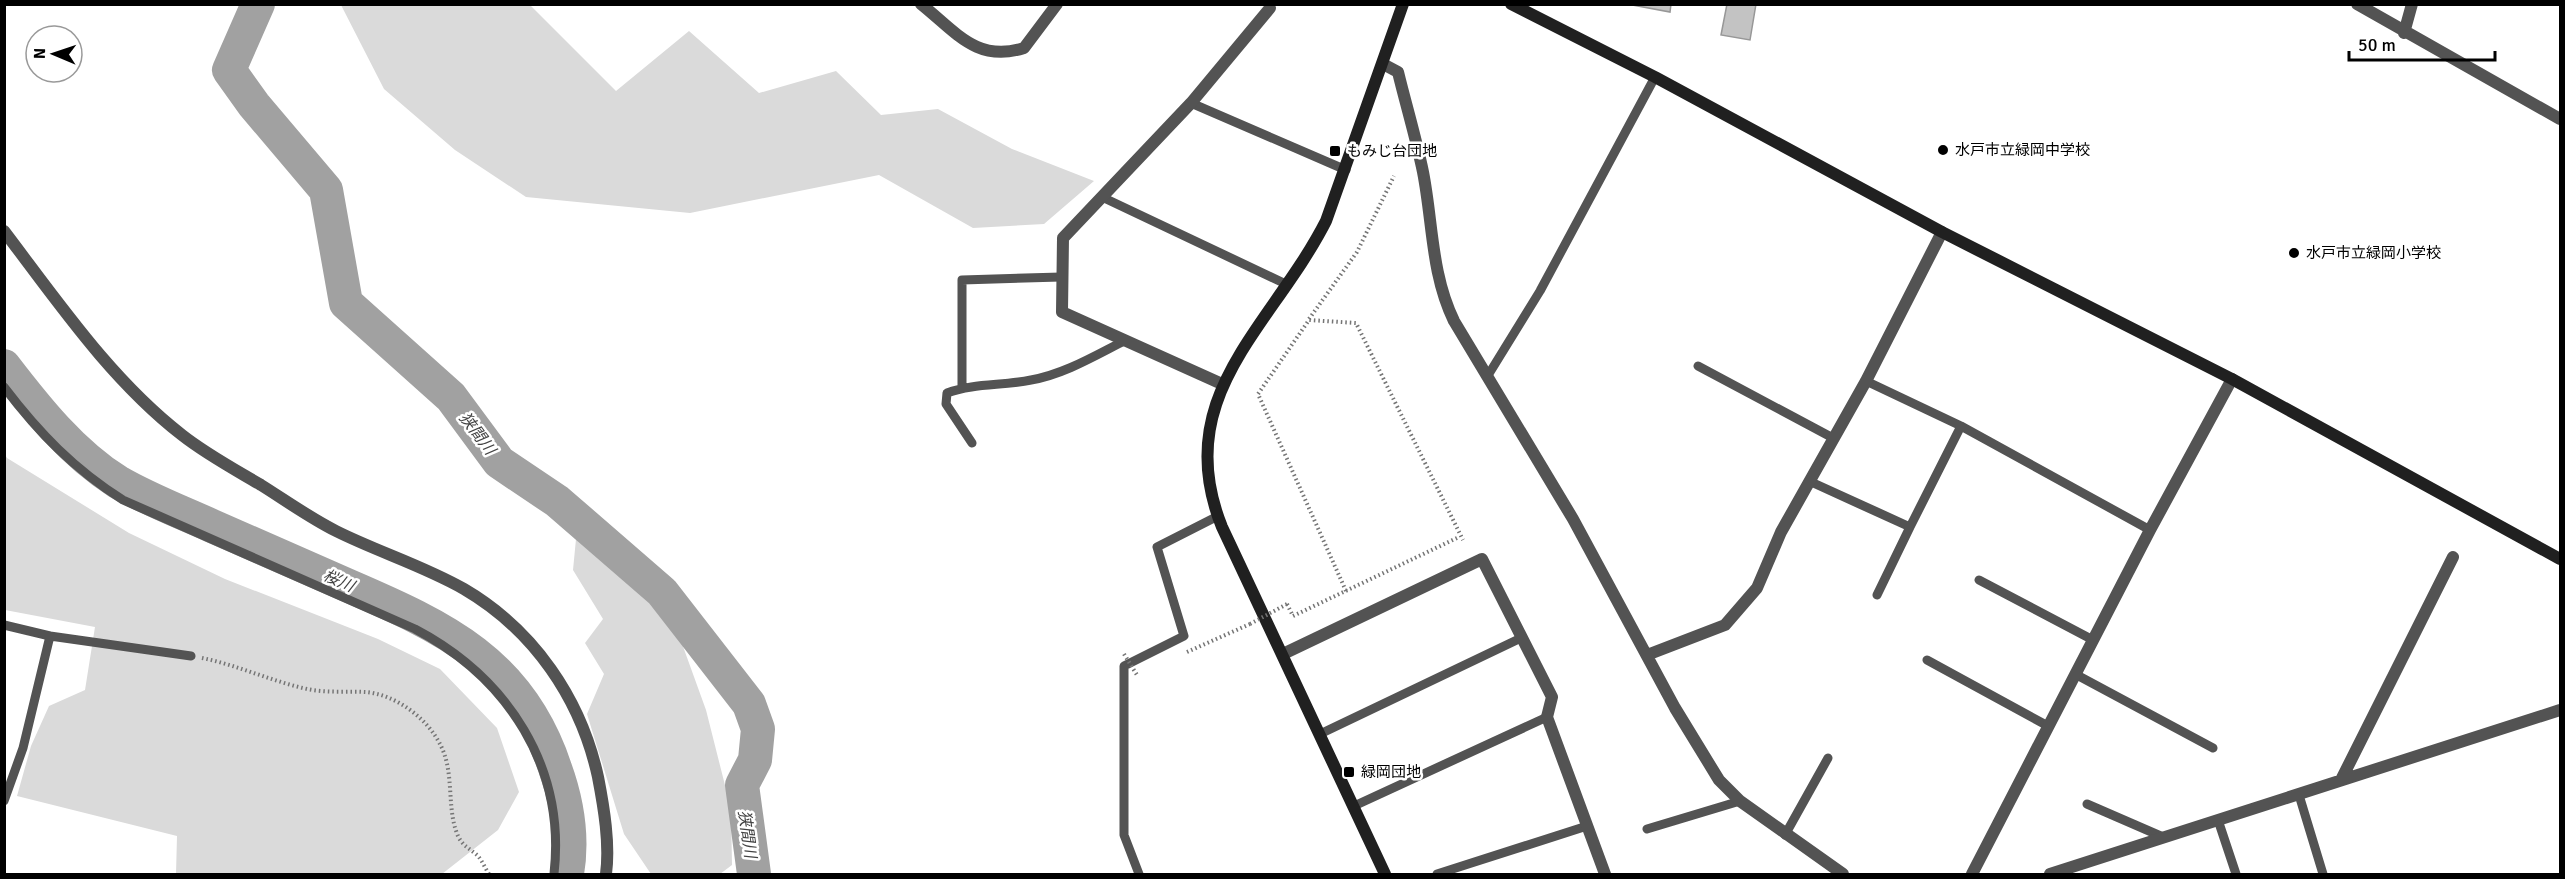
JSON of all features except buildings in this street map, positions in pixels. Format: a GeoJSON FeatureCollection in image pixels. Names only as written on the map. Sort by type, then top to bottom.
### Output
{"type":"FeatureCollection","features":[{"type":"Feature","properties":{"kind":"street"},"geometry":{"type":"LineString","coordinates":[[921,4],[979,50],[994,54],[1024,48],[1057,4]]}},
{"type":"Feature","properties":{"kind":"street"},"geometry":{"type":"LineString","coordinates":[[1385,874],[1218,516],[1208,483],[1206,444],[1214,403],[1222,384],[1311,251],[1347,170],[1403,4]]}},
{"type":"Feature","properties":{"kind":"street"},"geometry":{"type":"LineString","coordinates":[[1511,4],[1655,77],[1942,232],[2232,380],[2560,559]]}},
{"type":"Feature","properties":{"kind":"street"},"geometry":{"type":"LineString","coordinates":[[2357,4],[2404,33],[2560,119]]}},
{"type":"Feature","properties":{"kind":"street"},"geometry":{"type":"LineString","coordinates":[[2404,33],[2412,4]]}},
{"type":"Feature","properties":{"kind":"street"},"geometry":{"type":"LineString","coordinates":[[1222,384],[1062,312],[1063,238],[1191,103],[1269,6]]}},
{"type":"Feature","properties":{"kind":"street"},"geometry":{"type":"LineString","coordinates":[[1383,64],[1398,72],[1423,172],[1442,297],[1486,377],[1573,519],[1675,708],[1719,780],[1740,801],[1843,874]]}},
{"type":"Feature","properties":{"kind":"street"},"geometry":{"type":"LineString","coordinates":[[4,231],[74,324],[156,414],[183,436],[334,530],[463,589],[496,612],[532,645],[575,707],[591,746],[602,796],[607,853],[606,874]]}},
{"type":"Feature","properties":{"kind":"street"},"geometry":{"type":"LineString","coordinates":[[1647,655],[1725,625],[1756,588],[1781,532],[1866,381],[1942,232]]}},
{"type":"Feature","properties":{"kind":"street"},"geometry":{"type":"LineString","coordinates":[[1972,874],[2150,530],[2232,380]]}},
{"type":"Feature","properties":{"kind":"street"},"geometry":{"type":"LineString","coordinates":[[2341,780],[2453,557]]}},
{"type":"Feature","properties":{"kind":"street"},"geometry":{"type":"LineString","coordinates":[[1283,654],[1482,558],[1552,697],[1547,717],[1605,874]]}},
{"type":"Feature","properties":{"kind":"street"},"geometry":{"type":"LineString","coordinates":[[2050,874],[2560,710]]}},
{"type":"Feature","properties":{"kind":"lane"},"geometry":{"type":"LineString","coordinates":[[1486,377],[1540,291],[1655,77]]}},
{"type":"Feature","properties":{"kind":"lane"},"geometry":{"type":"LineString","coordinates":[[1191,103],[1347,170]]}},
{"type":"Feature","properties":{"kind":"lane"},"geometry":{"type":"LineString","coordinates":[[1102,197],[1288,285]]}},
{"type":"Feature","properties":{"kind":"lane"},"geometry":{"type":"LineString","coordinates":[[962,388],[962,279],[1061,277]]}},
{"type":"Feature","properties":{"kind":"lane"},"geometry":{"type":"LineString","coordinates":[[972,443],[946,404],[947,393],[962,388],[1032,380],[1069,368],[1126,340]]}},
{"type":"Feature","properties":{"kind":"lane"},"geometry":{"type":"LineString","coordinates":[[1698,366],[1833,438]]}},
{"type":"Feature","properties":{"kind":"lane"},"geometry":{"type":"LineString","coordinates":[[1866,381],[1961,426],[2150,530]]}},
{"type":"Feature","properties":{"kind":"lane"},"geometry":{"type":"LineString","coordinates":[[4,387],[43,436],[62,455],[81,472],[123,500],[415,629],[439,642],[479,672],[513,712],[541,763],[555,816],[554,874]]}},
{"type":"Feature","properties":{"kind":"lane"},"geometry":{"type":"LineString","coordinates":[[1877,595],[1961,426]]}},
{"type":"Feature","properties":{"kind":"lane"},"geometry":{"type":"LineString","coordinates":[[1809,481],[1910,527]]}},
{"type":"Feature","properties":{"kind":"lane"},"geometry":{"type":"LineString","coordinates":[[1139,874],[1124,835],[1124,666],[1184,636],[1157,547],[1218,516]]}},
{"type":"Feature","properties":{"kind":"lane"},"geometry":{"type":"LineString","coordinates":[[1979,580],[2093,640]]}},
{"type":"Feature","properties":{"kind":"lane"},"geometry":{"type":"LineString","coordinates":[[4,625],[50,636],[191,656]]}},
{"type":"Feature","properties":{"kind":"lane"},"geometry":{"type":"LineString","coordinates":[[4,801],[23,748],[50,636]]}},
{"type":"Feature","properties":{"kind":"lane"},"geometry":{"type":"LineString","coordinates":[[1320,734],[1521,638]]}},
{"type":"Feature","properties":{"kind":"lane"},"geometry":{"type":"LineString","coordinates":[[1927,660],[2048,726]]}},
{"type":"Feature","properties":{"kind":"lane"},"geometry":{"type":"LineString","coordinates":[[2075,674],[2213,748]]}},
{"type":"Feature","properties":{"kind":"lane"},"geometry":{"type":"LineString","coordinates":[[1354,806],[1547,717]]}},
{"type":"Feature","properties":{"kind":"lane"},"geometry":{"type":"LineString","coordinates":[[1785,835],[1828,758]]}},
{"type":"Feature","properties":{"kind":"lane"},"geometry":{"type":"LineString","coordinates":[[2299,795],[2324,874]]}},
{"type":"Feature","properties":{"kind":"lane"},"geometry":{"type":"LineString","coordinates":[[1647,829],[1740,801]]}},
{"type":"Feature","properties":{"kind":"lane"},"geometry":{"type":"LineString","coordinates":[[2087,804],[2163,837]]}},
{"type":"Feature","properties":{"kind":"lane"},"geometry":{"type":"LineString","coordinates":[[2218,820],[2236,874]]}},
{"type":"Feature","properties":{"kind":"lane"},"geometry":{"type":"LineString","coordinates":[[1437,874],[1587,826]]}},
{"type":"Feature","properties":{"kind":"path"},"geometry":{"type":"LineString","coordinates":[[1346,591],[1258,394],[1357,252],[1394,176]]}},
{"type":"Feature","properties":{"kind":"path"},"geometry":{"type":"LineString","coordinates":[[1178,657],[1250,624],[1287,604],[1293,616],[1461,539],[1356,323],[1309,320]]}},
{"type":"Feature","properties":{"kind":"path"},"geometry":{"type":"LineString","coordinates":[[1124,654],[1137,675],[1147,670]]}},
{"type":"Feature","properties":{"kind":"path"},"geometry":{"type":"LineString","coordinates":[[191,656],[310,690],[370,693],[392,699],[413,712],[430,729],[441,746],[451,775],[454,819],[458,836],[467,849],[479,856],[489,874]]}},
{"type":"Feature","properties":{"kind":"shaded area"},"geometry":{"type":"Polygon","coordinates":[[[341,5],[530,5],[616,91],[689,31],[759,93],[836,71],[881,115],[938,109],[1012,149],[1094,181],[1044,224],[973,228],[879,175],[690,213],[526,197],[455,150],[384,89],[341,5]]]}},
{"type":"Feature","properties":{"kind":"shaded area"},"geometry":{"type":"Polygon","coordinates":[[[4,453],[7,458],[129,533],[225,579],[378,639],[440,669],[497,728],[519,792],[498,830],[442,874],[176,874],[177,836],[17,796],[31,746],[49,706],[85,690],[95,627],[5,610],[4,453]]]}},
{"type":"Feature","properties":{"kind":"shaded area"},"geometry":{"type":"Polygon","coordinates":[[[576,539],[672,616],[706,710],[731,809],[732,865],[720,874],[651,874],[624,834],[587,714],[604,674],[585,643],[603,619],[573,570],[576,539]]]}},
{"type":"Feature","properties":{"kind":"waterway","name":"狭間川"},"geometry":{"type":"LineString","coordinates":[[258,4],[229,70],[254,105],[326,190],[346,303],[451,397],[499,462],[557,501],[662,592],[749,704],[758,729],[755,760],[742,785],[754,874]]}},
{"type":"Feature","properties":{"kind":"waterway","name":"桜川"},"geometry":{"type":"LineString","coordinates":[[4,366],[42,414],[70,444],[118,482],[164,505],[384,601],[447,634],[475,653],[499,675],[521,701],[540,731],[555,768],[568,820],[567,874]]}},
{"type":"Feature","properties":{"kind":"place","name":"水戸市立緑岡中学校"},"geometry":{"type":"Point","coordinates":[1943,150]}},
{"type":"Feature","properties":{"kind":"place","name":"もみじ台団地"},"geometry":{"type":"Point","coordinates":[1335,151]}},
{"type":"Feature","properties":{"kind":"place","name":"水戸市立緑岡小学校"},"geometry":{"type":"Point","coordinates":[2294,253]}},
{"type":"Feature","properties":{"kind":"place","name":"緑岡団地"},"geometry":{"type":"Point","coordinates":[1349,772]}}]}
